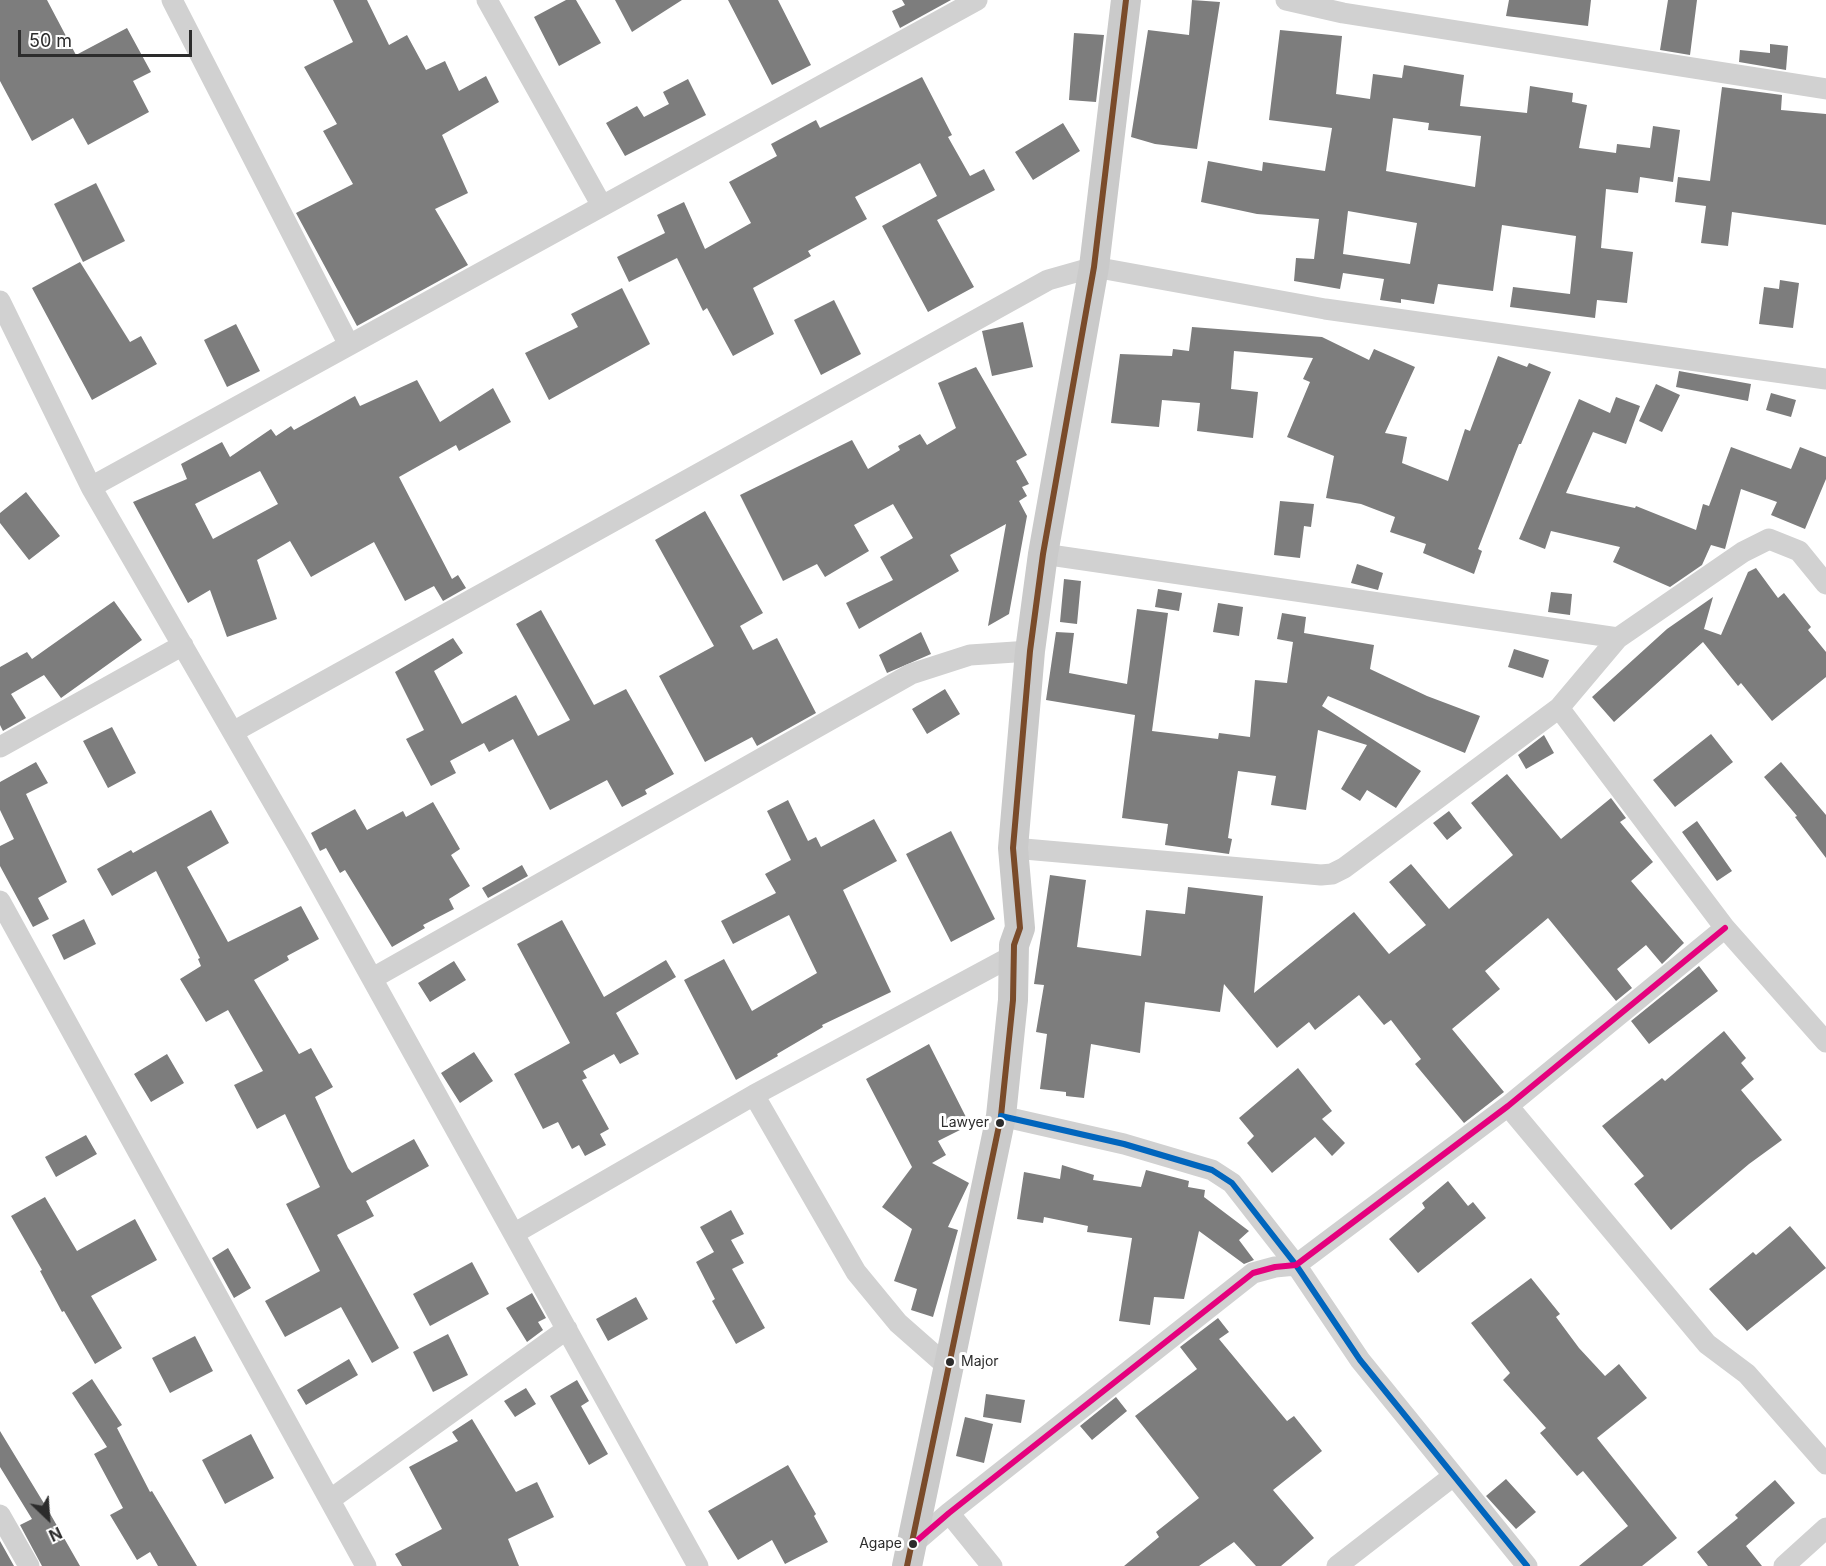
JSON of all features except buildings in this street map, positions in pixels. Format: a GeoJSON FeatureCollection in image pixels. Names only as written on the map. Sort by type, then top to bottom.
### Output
{"type":"FeatureCollection","features":[{"type":"Feature","properties":{"kind":"street"},"geometry":{"type":"LineString","coordinates":[[172,0],[349,345]]}},
{"type":"Feature","properties":{"kind":"street"},"geometry":{"type":"LineString","coordinates":[[487,0],[602,206]]}},
{"type":"Feature","properties":{"kind":"street"},"geometry":{"type":"LineString","coordinates":[[92,487],[977,0]]}},
{"type":"Feature","properties":{"kind":"street"},"geometry":{"type":"LineString","coordinates":[[910,1555],[1001,1116],[1013,1000],[1014,955],[1020,928],[1013,848],[1030,651],[1043,554],[1094,267],[1126,0]]}},
{"type":"Feature","properties":{"kind":"street"},"geometry":{"type":"LineString","coordinates":[[1286,0],[1343,13],[1826,88]]}},
{"type":"Feature","properties":{"kind":"street"},"geometry":{"type":"LineString","coordinates":[[233,732],[1048,280],[1094,267],[1325,309],[1826,379]]}},
{"type":"Feature","properties":{"kind":"street"},"geometry":{"type":"LineString","coordinates":[[0,301],[92,487],[373,978],[698,1566]]}},
{"type":"Feature","properties":{"kind":"street"},"geometry":{"type":"LineString","coordinates":[[1013,848],[1321,875],[1332,873],[1344,868],[1559,708],[1617,638],[1743,552],[1769,539],[1799,551],[1826,585]]}},
{"type":"Feature","properties":{"kind":"street"},"geometry":{"type":"LineString","coordinates":[[1043,554],[1617,638]]}},
{"type":"Feature","properties":{"kind":"street"},"geometry":{"type":"LineString","coordinates":[[0,747],[183,645]]}},
{"type":"Feature","properties":{"kind":"street"},"geometry":{"type":"LineString","coordinates":[[373,978],[910,674],[970,655],[1030,651]]}},
{"type":"Feature","properties":{"kind":"street"},"geometry":{"type":"LineString","coordinates":[[1559,708],[1725,928],[1826,1042]]}},
{"type":"Feature","properties":{"kind":"street"},"geometry":{"type":"LineString","coordinates":[[0,901],[366,1566]]}},
{"type":"Feature","properties":{"kind":"street"},"geometry":{"type":"LineString","coordinates":[[910,1555],[949,1513],[1253,1273],[1275,1267],[1296,1265],[1508,1106],[1725,928]]}},
{"type":"Feature","properties":{"kind":"street"},"geometry":{"type":"LineString","coordinates":[[514,1233],[754,1095],[1014,955]]}},
{"type":"Feature","properties":{"kind":"street"},"geometry":{"type":"LineString","coordinates":[[754,1095],[856,1272],[898,1323],[948,1366]]}},
{"type":"Feature","properties":{"kind":"street"},"geometry":{"type":"LineString","coordinates":[[1508,1106],[1707,1344],[1747,1374],[1826,1464]]}},
{"type":"Feature","properties":{"kind":"street"},"geometry":{"type":"LineString","coordinates":[[1001,1116],[1124,1144],[1212,1170],[1232,1183],[1296,1265],[1360,1360],[1452,1477],[1527,1566]]}},
{"type":"Feature","properties":{"kind":"street"},"geometry":{"type":"LineString","coordinates":[[331,1499],[567,1329]]}},
{"type":"Feature","properties":{"kind":"street"},"geometry":{"type":"LineString","coordinates":[[1337,1566],[1452,1477]]}},
{"type":"Feature","properties":{"kind":"street"},"geometry":{"type":"LineString","coordinates":[[949,1513],[992,1566]]}},
{"type":"Feature","properties":{"kind":"street"},"geometry":{"type":"LineString","coordinates":[[0,1515],[29,1566]]}},
{"type":"Feature","properties":{"kind":"street"},"geometry":{"type":"LineString","coordinates":[[1784,1566],[1826,1528]]}},
{"type":"Feature","properties":{"kind":"transit line"},"geometry":{"type":"LineString","coordinates":[[907,1566],[1001,1116],[1013,1000],[1014,945],[1020,928],[1013,848],[1030,651],[1043,554],[1094,267],[1126,0]]}},
{"type":"Feature","properties":{"kind":"transit line"},"geometry":{"type":"LineString","coordinates":[[913,1544],[949,1513],[1253,1273],[1275,1267],[1296,1265],[1508,1106],[1725,928]]}},
{"type":"Feature","properties":{"kind":"transit line"},"geometry":{"type":"LineString","coordinates":[[1001,1116],[1124,1144],[1212,1170],[1232,1183],[1296,1265],[1360,1360],[1527,1566]]}},
{"type":"Feature","properties":{"kind":"place","name":"Lawyer"},"geometry":{"type":"Point","coordinates":[1000,1123]}},
{"type":"Feature","properties":{"kind":"place","name":"Major"},"geometry":{"type":"Point","coordinates":[950,1362]}},
{"type":"Feature","properties":{"kind":"place","name":"Agape"},"geometry":{"type":"Point","coordinates":[913,1544]}}]}
